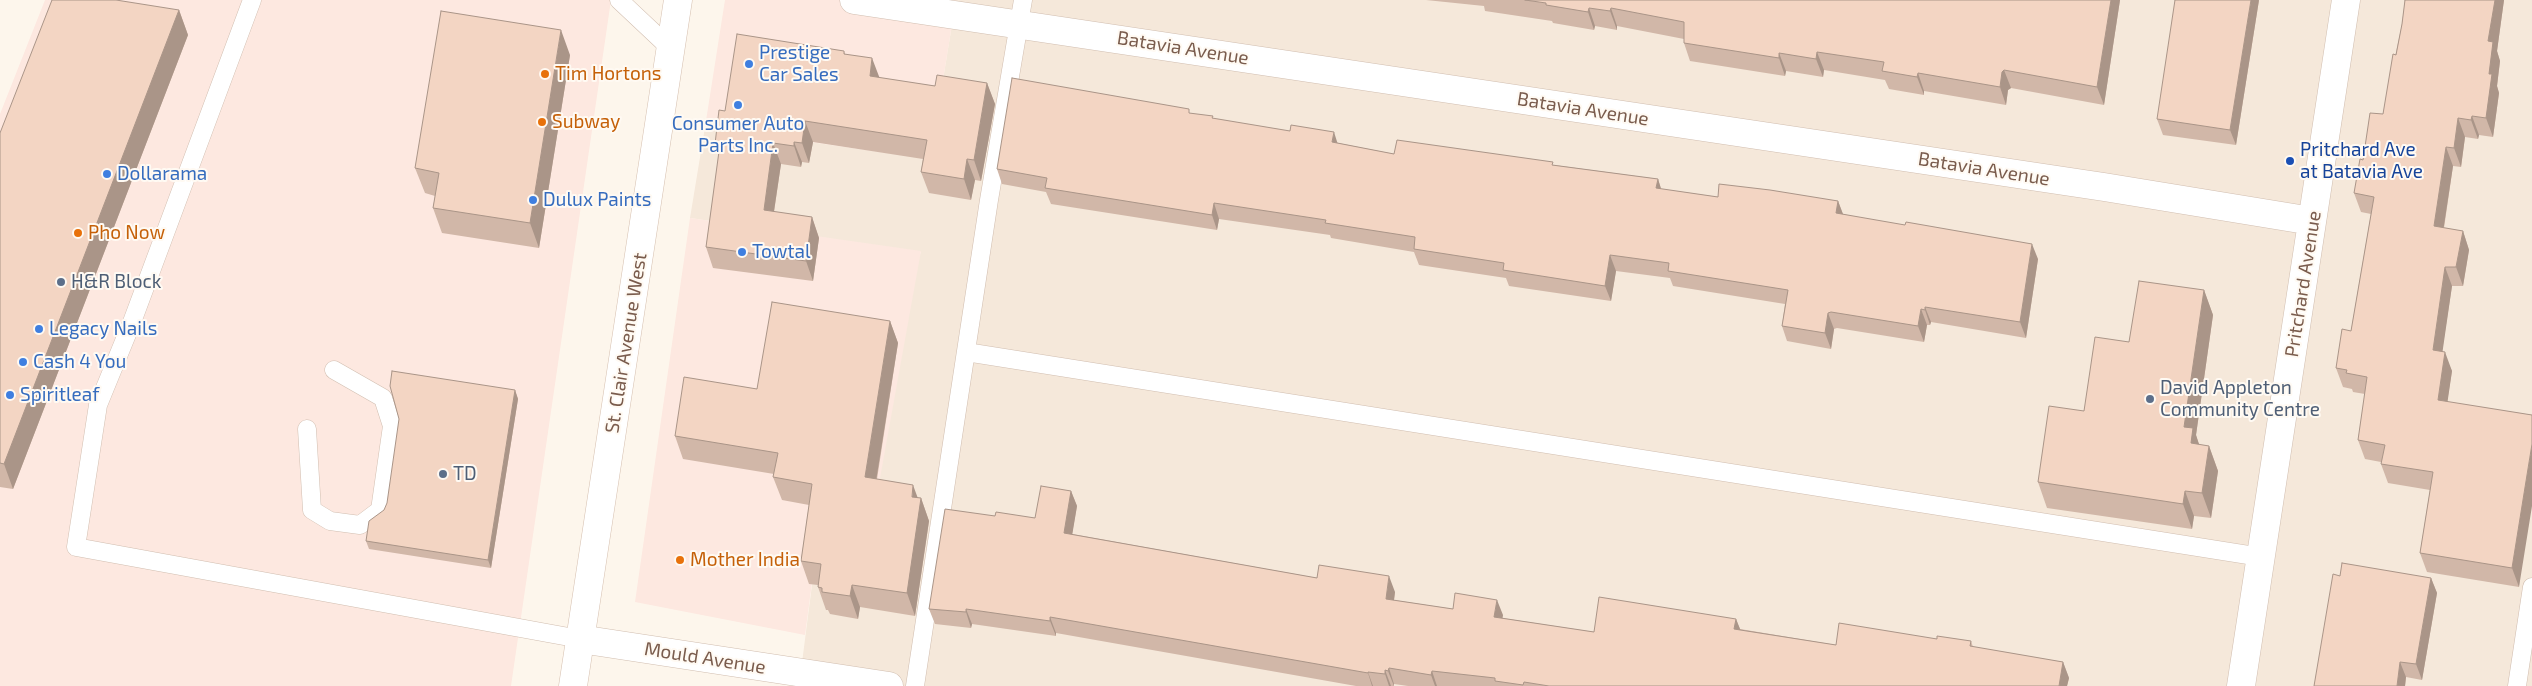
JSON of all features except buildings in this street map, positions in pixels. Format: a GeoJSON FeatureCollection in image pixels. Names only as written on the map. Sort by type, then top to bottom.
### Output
{"type":"FeatureCollection","features":[{"type":"Feature","properties":{"kind":"street","name":"St. Clair Avenue West"},"geometry":{"type":"LineString","coordinates":[[573,686],[678,0]]}},
{"type":"Feature","properties":{"kind":"street","name":"Batavia Avenue"},"geometry":{"type":"LineString","coordinates":[[854,0],[1022,12],[2312,221]]}},
{"type":"Feature","properties":{"kind":"street","name":"Pritchard Avenue"},"geometry":{"type":"LineString","coordinates":[[2241,686],[2346,0]]}},
{"type":"Feature","properties":{"kind":"street","name":"Mould Avenue"},"geometry":{"type":"LineString","coordinates":[[580,639],[889,686]]}},
{"type":"Feature","properties":{"kind":"lane"},"geometry":{"type":"LineString","coordinates":[[252,0],[132,322],[98,405],[76,547],[580,639]]}},
{"type":"Feature","properties":{"kind":"lane"},"geometry":{"type":"LineString","coordinates":[[619,0],[670,48]]}},
{"type":"Feature","properties":{"kind":"lane"},"geometry":{"type":"LineString","coordinates":[[915,686],[1013,49],[1022,12]]}},
{"type":"Feature","properties":{"kind":"lane"},"geometry":{"type":"LineString","coordinates":[[966,352],[2261,557]]}},
{"type":"Feature","properties":{"kind":"lane"},"geometry":{"type":"LineString","coordinates":[[307,429],[312,510],[330,521],[360,525],[380,510],[392,426],[383,398],[334,370]]}},
{"type":"Feature","properties":{"kind":"lane"},"geometry":{"type":"LineString","coordinates":[[2517,686],[2532,587]]}},
{"type":"Feature","properties":{"kind":"shaded area"},"geometry":{"type":"Polygon","coordinates":[[[45,0],[611,0],[511,686],[0,686],[0,114],[45,0]]]}},
{"type":"Feature","properties":{"kind":"shaded area"},"geometry":{"type":"Polygon","coordinates":[[[725,0],[956,0],[930,159],[705,127],[725,0]]]}},
{"type":"Feature","properties":{"kind":"shaded area"},"geometry":{"type":"Polygon","coordinates":[[[956,0],[2532,0],[2532,686],[799,686],[821,515],[921,252],[690,218],[705,127],[930,159],[956,0]]]}},
{"type":"Feature","properties":{"kind":"shaded area"},"geometry":{"type":"Polygon","coordinates":[[[690,218],[921,251],[873,517],[821,515],[805,635],[635,602],[690,218]]]}},
{"type":"Feature","properties":{"kind":"place","name":"Prestige Car Sales"},"geometry":{"type":"Point","coordinates":[749,64]}},
{"type":"Feature","properties":{"kind":"place","name":"Tim Hortons"},"geometry":{"type":"Point","coordinates":[545,74]}},
{"type":"Feature","properties":{"kind":"place","name":"Consumer Auto Parts Inc."},"geometry":{"type":"Point","coordinates":[738,105]}},
{"type":"Feature","properties":{"kind":"place","name":"Subway"},"geometry":{"type":"Point","coordinates":[542,122]}},
{"type":"Feature","properties":{"kind":"place","name":"Pritchard Ave at Batavia Ave"},"geometry":{"type":"Point","coordinates":[2290,161]}},
{"type":"Feature","properties":{"kind":"place","name":"Dollarama"},"geometry":{"type":"Point","coordinates":[107,174]}},
{"type":"Feature","properties":{"kind":"place","name":"Dulux Paints"},"geometry":{"type":"Point","coordinates":[533,200]}},
{"type":"Feature","properties":{"kind":"place","name":"Pho Now"},"geometry":{"type":"Point","coordinates":[78,233]}},
{"type":"Feature","properties":{"kind":"place","name":"Towtal"},"geometry":{"type":"Point","coordinates":[742,252]}},
{"type":"Feature","properties":{"kind":"place","name":"H&R Block"},"geometry":{"type":"Point","coordinates":[61,282]}},
{"type":"Feature","properties":{"kind":"place","name":"Legacy Nails"},"geometry":{"type":"Point","coordinates":[39,329]}},
{"type":"Feature","properties":{"kind":"place","name":"Cash 4 You"},"geometry":{"type":"Point","coordinates":[23,362]}},
{"type":"Feature","properties":{"kind":"place","name":"Spiritleaf"},"geometry":{"type":"Point","coordinates":[10,395]}},
{"type":"Feature","properties":{"kind":"place","name":"David Appleton Community Centre"},"geometry":{"type":"Point","coordinates":[2150,399]}},
{"type":"Feature","properties":{"kind":"place","name":"TD"},"geometry":{"type":"Point","coordinates":[443,474]}},
{"type":"Feature","properties":{"kind":"place","name":"Mother India"},"geometry":{"type":"Point","coordinates":[680,560]}}]}
